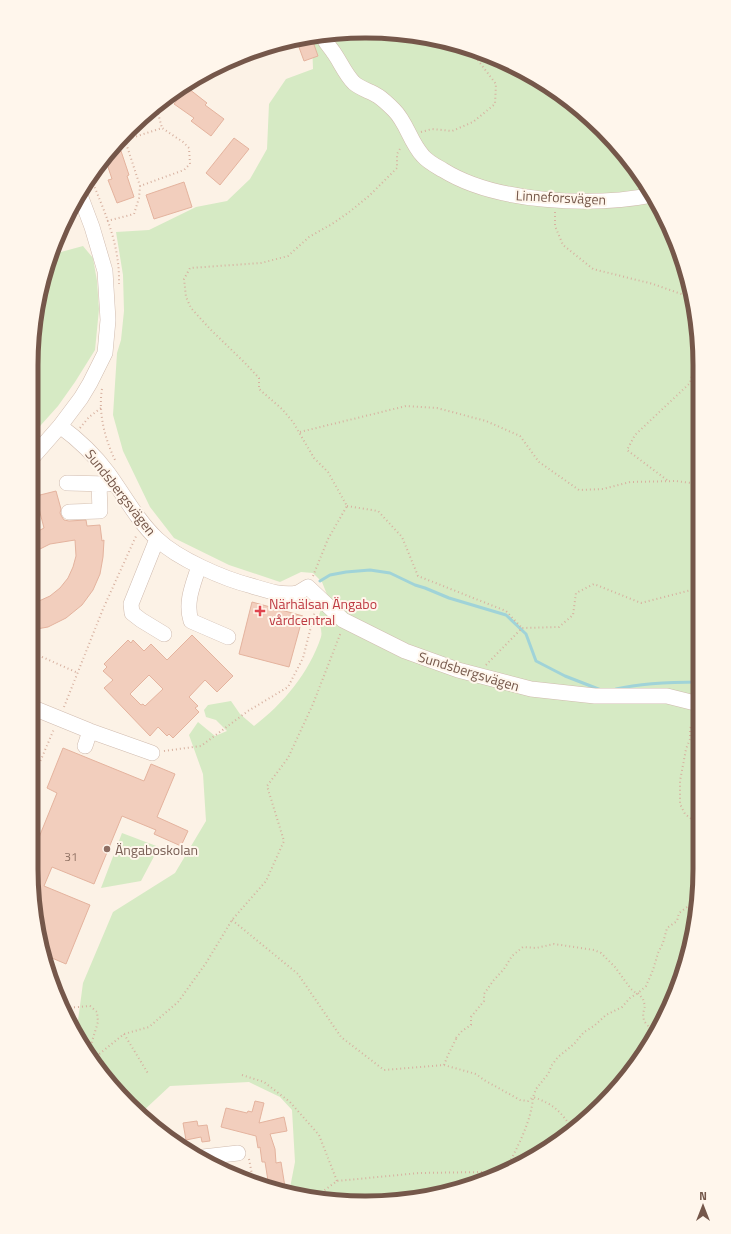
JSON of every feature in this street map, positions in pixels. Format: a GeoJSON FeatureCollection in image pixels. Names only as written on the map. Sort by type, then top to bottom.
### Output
{"type":"FeatureCollection","features":[{"type":"Feature","properties":{"kind":"street","name":"Linneforsvägen"},"geometry":{"type":"LineString","coordinates":[[326,41],[344,71],[354,82],[378,96],[402,119],[415,146],[423,156],[451,175],[473,184],[514,196],[587,201],[645,196]]}},
{"type":"Feature","properties":{"kind":"street"},"geometry":{"type":"LineString","coordinates":[[38,451],[60,426],[90,384],[104,353],[108,320],[105,271],[82,201]]}},
{"type":"Feature","properties":{"kind":"street","name":"Sundsbergsvägen"},"geometry":{"type":"LineString","coordinates":[[60,426],[82,442],[107,472],[127,502],[157,539],[165,546],[199,566],[244,584],[270,591],[298,593],[308,587],[344,620],[404,651],[477,676],[531,689],[595,696],[668,696],[693,702]]}},
{"type":"Feature","properties":{"kind":"street"},"geometry":{"type":"LineString","coordinates":[[67,483],[115,484]]}},
{"type":"Feature","properties":{"kind":"street"},"geometry":{"type":"LineString","coordinates":[[69,512],[100,511],[99,484]]}},
{"type":"Feature","properties":{"kind":"street"},"geometry":{"type":"LineString","coordinates":[[157,539],[131,604],[132,612],[141,620],[164,634]]}},
{"type":"Feature","properties":{"kind":"street"},"geometry":{"type":"LineString","coordinates":[[199,566],[189,598],[188,612],[191,620],[228,637]]}},
{"type":"Feature","properties":{"kind":"street"},"geometry":{"type":"LineString","coordinates":[[38,710],[90,731],[152,753]]}},
{"type":"Feature","properties":{"kind":"street"},"geometry":{"type":"LineString","coordinates":[[85,746],[90,731]]}},
{"type":"Feature","properties":{"kind":"street"},"geometry":{"type":"LineString","coordinates":[[210,1156],[238,1153]]}},
{"type":"Feature","properties":{"kind":"path"},"geometry":{"type":"LineString","coordinates":[[347,506],[328,472],[314,458],[293,422],[259,389],[259,378],[210,329],[192,308],[186,297],[184,279],[190,268],[261,263],[288,256],[309,237],[348,214],[386,180],[397,168],[396,154],[410,135],[432,129],[452,131],[472,122],[495,104],[496,84],[476,57]]}},
{"type":"Feature","properties":{"kind":"path"},"geometry":{"type":"LineString","coordinates":[[140,186],[184,170],[190,164],[189,148],[162,128],[158,113]]}},
{"type":"Feature","properties":{"kind":"path"},"geometry":{"type":"LineString","coordinates":[[130,138],[162,128]]}},
{"type":"Feature","properties":{"kind":"path"},"geometry":{"type":"LineString","coordinates":[[107,221],[134,214],[139,198],[140,186],[126,143]]}},
{"type":"Feature","properties":{"kind":"path"},"geometry":{"type":"LineString","coordinates":[[555,199],[555,226],[563,245],[593,269],[653,284],[685,295]]}},
{"type":"Feature","properties":{"kind":"path"},"geometry":{"type":"LineString","coordinates":[[668,481],[626,450],[634,435],[690,383],[693,370]]}},
{"type":"Feature","properties":{"kind":"path"},"geometry":{"type":"LineString","coordinates":[[299,432],[406,406],[437,408],[486,421],[520,436],[539,462],[579,490],[603,489],[630,482],[676,481],[693,483]]}},
{"type":"Feature","properties":{"kind":"path"},"geometry":{"type":"LineString","coordinates":[[316,568],[328,539],[347,506]]}},
{"type":"Feature","properties":{"kind":"path"},"geometry":{"type":"LineString","coordinates":[[347,506],[378,511],[402,537],[418,576],[506,611],[521,629]]}},
{"type":"Feature","properties":{"kind":"path"},"geometry":{"type":"LineString","coordinates":[[477,676],[494,656],[521,629],[559,627],[574,615],[576,593],[594,584],[640,603],[693,590]]}},
{"type":"Feature","properties":{"kind":"path"},"geometry":{"type":"LineString","coordinates":[[152,753],[201,746],[248,711],[288,687],[303,658],[316,607]]}},
{"type":"Feature","properties":{"kind":"path"},"geometry":{"type":"LineString","coordinates":[[97,1056],[124,1034],[149,1027],[178,1002],[206,963],[232,920],[266,881],[284,841],[268,786],[288,758],[335,650],[342,631],[344,620]]}},
{"type":"Feature","properties":{"kind":"path"},"geometry":{"type":"LineString","coordinates":[[38,655],[78,673]]}},
{"type":"Feature","properties":{"kind":"path"},"geometry":{"type":"LineString","coordinates":[[693,721],[690,729],[690,739],[686,749],[680,781],[680,804],[685,814],[693,820]]}},
{"type":"Feature","properties":{"kind":"path"},"geometry":{"type":"LineString","coordinates":[[509,1162],[516,1150],[536,1089],[548,1074],[552,1065],[558,1057],[606,1015],[622,1007],[630,998],[646,986],[658,953],[664,943],[668,928],[677,921],[679,913],[691,904]]}},
{"type":"Feature","properties":{"kind":"path"},"geometry":{"type":"LineString","coordinates":[[232,920],[298,974],[341,1036],[384,1070],[444,1065],[476,1074],[520,1100],[528,1101],[533,1097]]}},
{"type":"Feature","properties":{"kind":"path"},"geometry":{"type":"LineString","coordinates":[[444,1065],[457,1037],[462,1031],[471,1025],[471,1016],[484,1001],[484,994],[493,981],[504,970],[512,956],[523,947],[536,948],[554,944],[594,950],[601,953],[631,989],[643,999],[645,1006],[643,1014],[644,1021],[651,1029]]}},
{"type":"Feature","properties":{"kind":"path"},"geometry":{"type":"LineString","coordinates":[[69,1008],[90,1006],[97,1012],[98,1022],[91,1046]]}},
{"type":"Feature","properties":{"kind":"path"},"geometry":{"type":"LineString","coordinates":[[124,1034],[149,1074]]}},
{"type":"Feature","properties":{"kind":"path"},"geometry":{"type":"LineString","coordinates":[[242,1074],[264,1082],[290,1102],[319,1135],[337,1181]]}},
{"type":"Feature","properties":{"kind":"path"},"geometry":{"type":"LineString","coordinates":[[533,1097],[551,1104],[566,1119],[569,1125]]}},
{"type":"Feature","properties":{"kind":"path"},"geometry":{"type":"LineString","coordinates":[[322,1193],[337,1181],[419,1173],[488,1172]]}},
{"type":"Feature","properties":{"kind":"green space"},"geometry":{"type":"Polygon","coordinates":[[[366,38],[429,44],[471,55],[491,63],[529,82],[565,106],[581,119],[612,150],[638,184],[649,202],[676,260],[687,302],[692,344],[693,868],[687,932],[676,974],[659,1013],[638,1050],[612,1084],[581,1115],[565,1128],[529,1152],[471,1179],[429,1190],[387,1195],[344,1195],[290,1187],[295,1162],[292,1110],[280,1097],[249,1082],[170,1086],[144,1110],[119,1084],[106,1068],[93,1050],[78,1024],[83,983],[113,912],[175,873],[206,821],[203,774],[189,735],[198,722],[215,736],[227,731],[216,720],[206,717],[204,710],[208,705],[231,701],[240,714],[254,726],[275,708],[294,687],[310,663],[321,637],[319,616],[328,597],[322,582],[313,573],[301,572],[280,582],[229,565],[174,538],[150,507],[123,451],[113,415],[117,353],[121,340],[124,311],[123,275],[116,232],[149,230],[196,207],[227,201],[250,179],[267,149],[269,104],[286,79],[313,69],[312,43],[366,38]]]}},
{"type":"Feature","properties":{"kind":"green space"},"geometry":{"type":"Polygon","coordinates":[[[83,246],[93,258],[97,281],[99,309],[95,350],[58,406],[38,428],[38,366],[41,323],[49,281],[58,253],[83,246]]]}},
{"type":"Feature","properties":{"kind":"green space"},"geometry":{"type":"Polygon","coordinates":[[[122,833],[159,847],[141,881],[101,888],[122,833]]]}},
{"type":"Feature","properties":{"kind":"building"},"geometry":{"type":"Polygon","coordinates":[[[313,42],[318,56],[304,61],[298,45],[313,42]]]}},
{"type":"Feature","properties":{"kind":"building"},"geometry":{"type":"Polygon","coordinates":[[[190,90],[207,103],[205,105],[224,119],[211,136],[191,121],[194,118],[174,104],[177,100],[176,99],[190,90]]]}},
{"type":"Feature","properties":{"kind":"building"},"geometry":{"type":"Polygon","coordinates":[[[234,138],[249,149],[220,185],[206,173],[234,138]]]}},
{"type":"Feature","properties":{"kind":"building"},"geometry":{"type":"Polygon","coordinates":[[[118,151],[121,151],[134,197],[117,203],[108,180],[112,179],[107,165],[118,151]]]}},
{"type":"Feature","properties":{"kind":"building"},"geometry":{"type":"Polygon","coordinates":[[[184,182],[192,207],[154,219],[146,195],[184,182]]]}},
{"type":"Feature","properties":{"kind":"building"},"geometry":{"type":"Polygon","coordinates":[[[56,491],[61,509],[60,513],[64,520],[86,520],[87,526],[100,525],[102,541],[104,540],[100,574],[93,590],[82,605],[66,618],[48,627],[38,629],[38,601],[50,596],[60,588],[68,578],[76,556],[75,540],[50,544],[38,550],[38,531],[44,528],[38,505],[38,496],[56,491]]]}},
{"type":"Feature","properties":{"kind":"building"},"geometry":{"type":"Polygon","coordinates":[[[252,602],[303,616],[289,667],[239,654],[252,602]]]}},
{"type":"Feature","properties":{"kind":"building"},"geometry":{"type":"Polygon","coordinates":[[[192,635],[233,676],[217,692],[205,680],[189,697],[198,706],[195,708],[199,712],[173,738],[169,734],[167,736],[158,727],[150,736],[104,688],[113,680],[103,671],[107,667],[104,664],[128,640],[131,643],[133,640],[144,651],[151,644],[167,660],[192,635]],[[149,675],[130,694],[141,705],[143,704],[145,706],[163,689],[149,675]]]}},
{"type":"Feature","properties":{"kind":"building"},"geometry":{"type":"Polygon","coordinates":[[[63,748],[144,781],[151,764],[175,774],[157,817],[188,831],[181,846],[154,834],[156,830],[122,816],[94,884],[52,867],[44,886],[90,905],[66,964],[50,957],[41,911],[38,840],[57,793],[47,788],[63,748]]]}},
{"type":"Feature","properties":{"kind":"building"},"geometry":{"type":"Polygon","coordinates":[[[255,1101],[264,1103],[259,1123],[284,1117],[287,1131],[270,1134],[275,1149],[276,1163],[281,1162],[285,1186],[268,1181],[265,1162],[262,1162],[260,1147],[258,1148],[256,1136],[221,1127],[226,1108],[247,1113],[248,1111],[252,1112],[255,1101]]]}},
{"type":"Feature","properties":{"kind":"building"},"geometry":{"type":"Polygon","coordinates":[[[197,1121],[198,1126],[207,1125],[210,1141],[202,1142],[201,1137],[186,1140],[183,1123],[197,1121]]]}},
{"type":"Feature","properties":{"kind":"waterway"},"geometry":{"type":"LineString","coordinates":[[320,581],[330,575],[346,572],[370,570],[390,573],[415,585],[449,598],[506,615],[526,634],[536,661],[565,676],[601,690]]}},
{"type":"Feature","properties":{"kind":"waterway"},"geometry":{"type":"LineString","coordinates":[[616,689],[657,683],[693,682]]}},
{"type":"Feature","properties":{"kind":"place","name":"Närhälsan Ängabo vårdcentral"},"geometry":{"type":"Point","coordinates":[260,611]}},
{"type":"Feature","properties":{"kind":"place","name":"Ängaboskolan"},"geometry":{"type":"Point","coordinates":[107,849]}}]}
